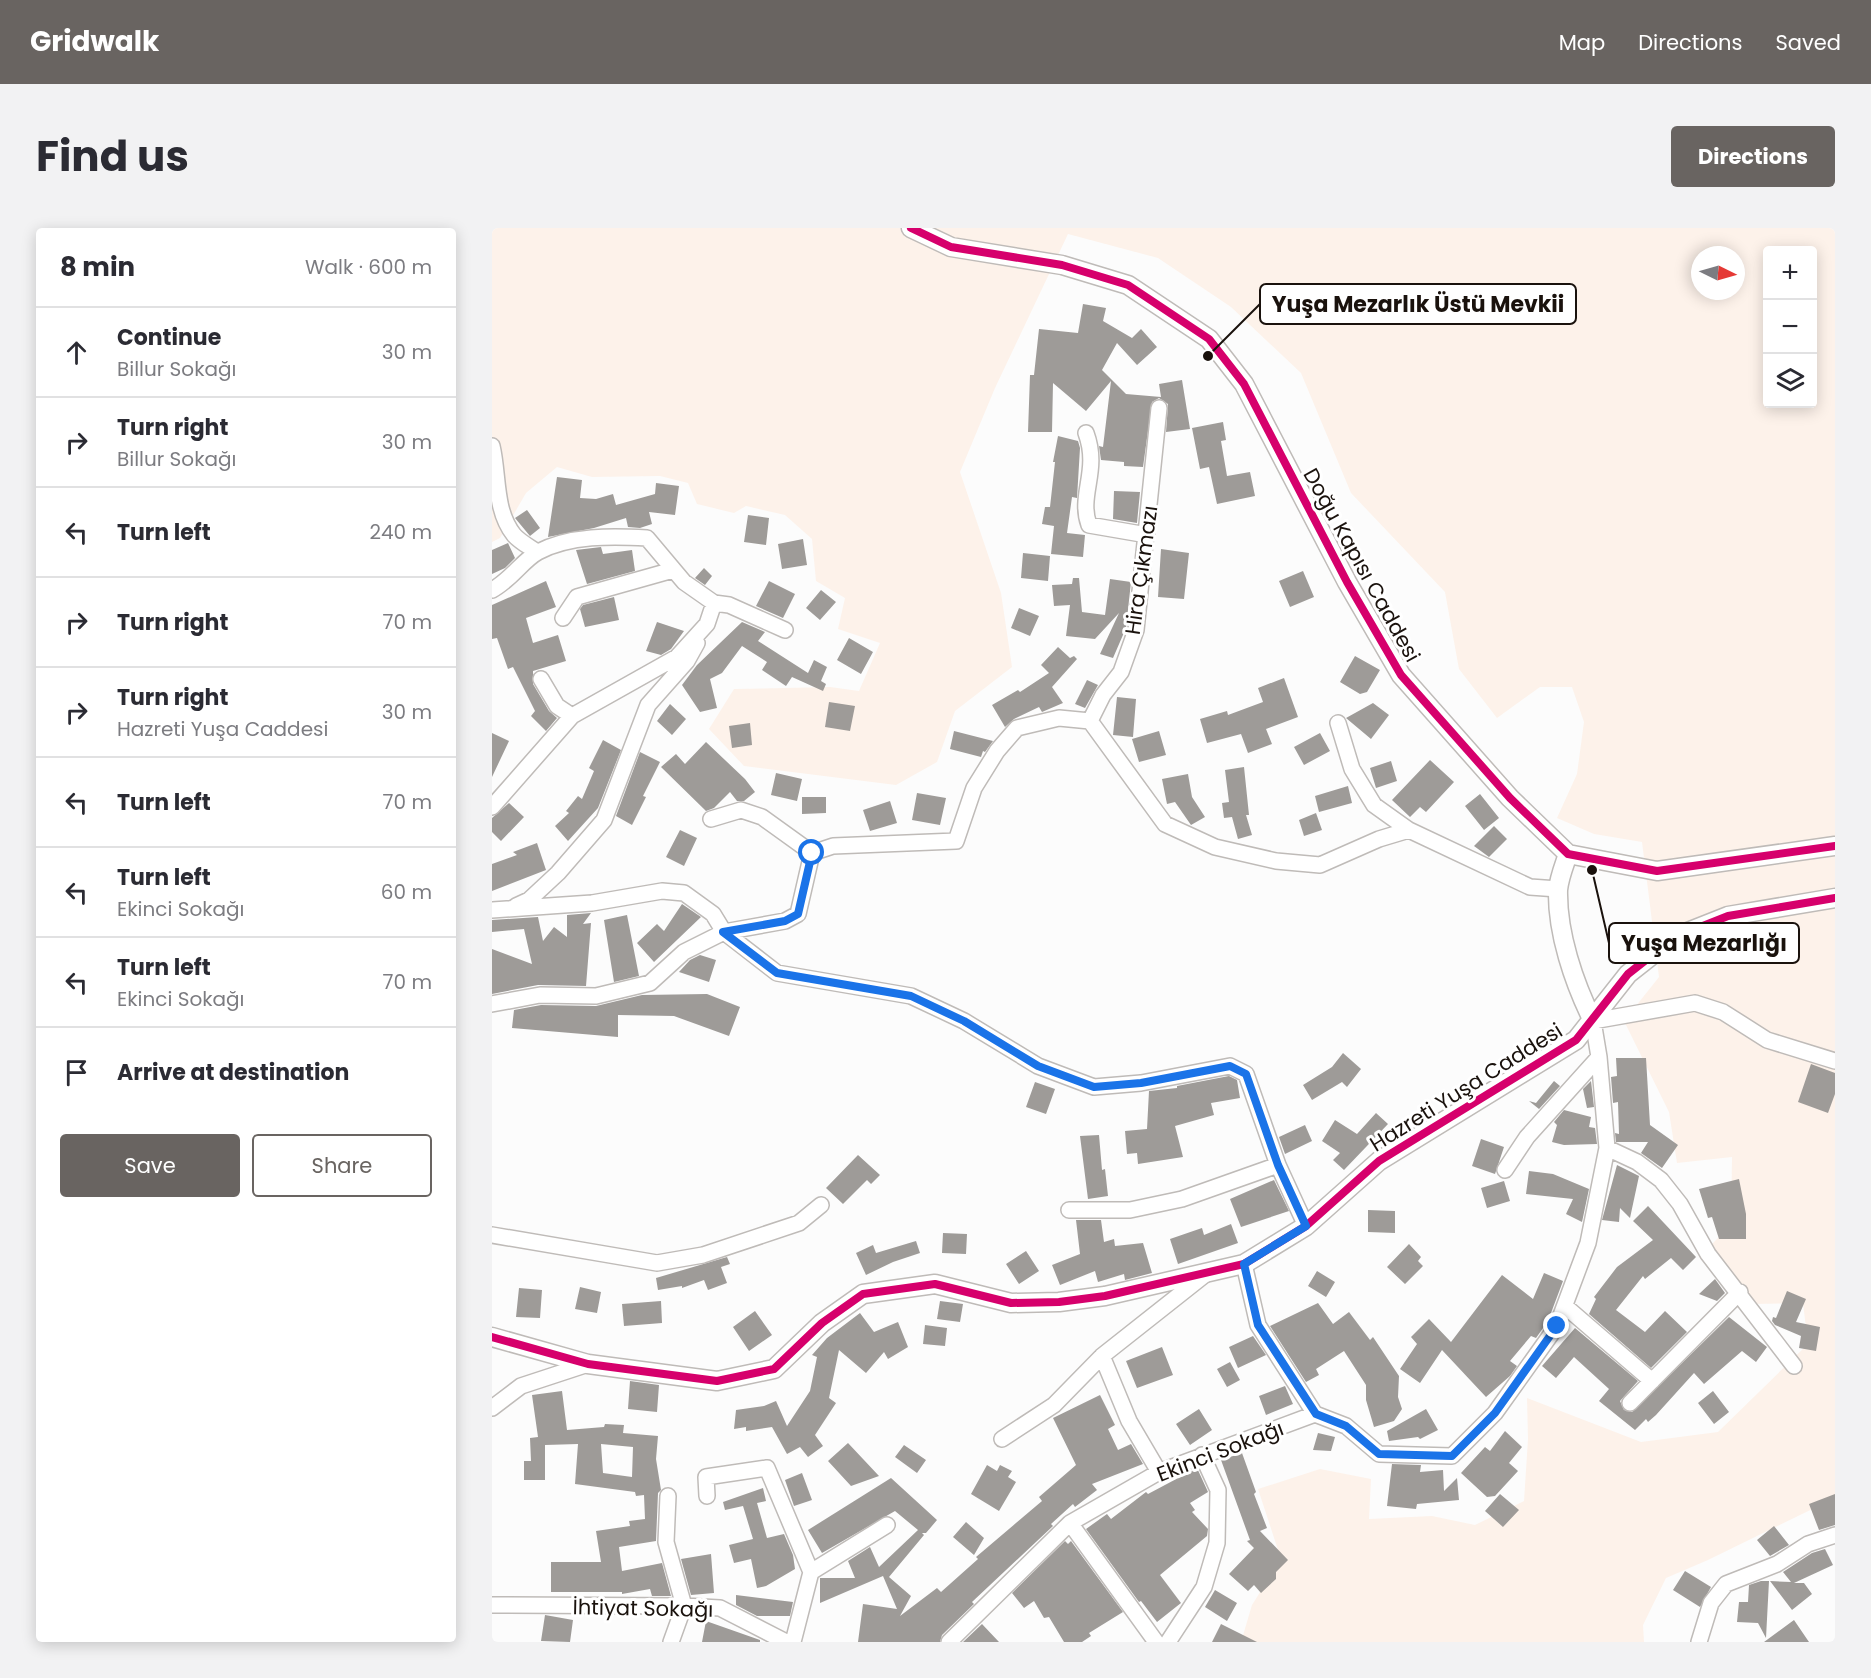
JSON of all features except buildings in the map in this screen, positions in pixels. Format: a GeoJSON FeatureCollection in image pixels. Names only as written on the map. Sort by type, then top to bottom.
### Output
{"type":"FeatureCollection","features":[{"type":"Feature","properties":{"kind":"street","name":"Doğu Kapısı Caddesi"},"geometry":{"type":"LineString","coordinates":[[911,228],[951,247],[1062,265],[1128,285],[1172,312],[1209,339],[1244,384],[1347,582],[1401,675],[1510,798],[1568,854]]}},
{"type":"Feature","properties":{"kind":"street","name":"Hira Çıkmazı"},"geometry":{"type":"LineString","coordinates":[[1089,721],[1103,695],[1121,672],[1136,630],[1159,408]]}},
{"type":"Feature","properties":{"kind":"street"},"geometry":{"type":"LineString","coordinates":[[1086,433],[1092,449],[1092,469],[1085,513],[1089,525],[1147,535]]}},
{"type":"Feature","properties":{"kind":"street"},"geometry":{"type":"LineString","coordinates":[[492,446],[497,467],[499,504],[514,535],[537,552]]}},
{"type":"Feature","properties":{"kind":"street"},"geometry":{"type":"LineString","coordinates":[[492,590],[507,582],[537,552],[603,536],[647,538],[684,582],[714,603],[729,605],[785,630]]}},
{"type":"Feature","properties":{"kind":"street"},"geometry":{"type":"LineString","coordinates":[[563,618],[577,597],[673,570]]}},
{"type":"Feature","properties":{"kind":"street"},"geometry":{"type":"LineString","coordinates":[[513,908],[529,900],[558,873],[604,820],[648,705],[687,662],[707,624],[714,603]]}},
{"type":"Feature","properties":{"kind":"street"},"geometry":{"type":"LineString","coordinates":[[492,807],[572,716],[677,657],[707,624]]}},
{"type":"Feature","properties":{"kind":"street"},"geometry":{"type":"LineString","coordinates":[[541,679],[557,706],[572,716]]}},
{"type":"Feature","properties":{"kind":"street"},"geometry":{"type":"LineString","coordinates":[[812,853],[833,846],[956,841],[974,788],[997,751],[1017,728],[1059,718],[1089,721],[1165,824],[1215,847],[1276,861],[1320,865],[1379,839],[1409,830]]}},
{"type":"Feature","properties":{"kind":"street"},"geometry":{"type":"LineString","coordinates":[[1338,723],[1352,769],[1374,805],[1409,830],[1530,887],[1558,889]]}},
{"type":"Feature","properties":{"kind":"street"},"geometry":{"type":"LineString","coordinates":[[711,819],[741,810],[762,817],[812,853]]}},
{"type":"Feature","properties":{"kind":"street"},"geometry":{"type":"LineString","coordinates":[[1244,1264],[1258,1325],[1316,1414],[1346,1426],[1379,1454],[1452,1456],[1495,1413],[1557,1326],[1588,1243],[1607,1148],[1599,1057],[1593,1021],[1585,1004],[1563,934],[1558,889],[1568,854],[1657,872],[1835,846]]}},
{"type":"Feature","properties":{"kind":"street"},"geometry":{"type":"LineString","coordinates":[[492,1004],[540,995],[596,996],[650,983],[684,952],[723,932],[785,921],[798,914],[812,853]]}},
{"type":"Feature","properties":{"kind":"street"},"geometry":{"type":"LineString","coordinates":[[492,910],[592,903],[662,891],[684,893],[713,914],[723,932],[777,973],[911,996],[964,1021],[1038,1066],[1094,1087],[1141,1083],[1230,1066],[1246,1074],[1278,1165],[1306,1226]]}},
{"type":"Feature","properties":{"kind":"street","name":"Hazreti Yuşa Caddesi"},"geometry":{"type":"LineString","coordinates":[[492,1337],[588,1364],[717,1380],[774,1369],[822,1323],[863,1294],[935,1284],[1011,1303],[1059,1302],[1105,1296],[1244,1264],[1306,1226],[1379,1161],[1576,1040],[1628,974],[1675,937],[1728,916],[1835,898]]}},
{"type":"Feature","properties":{"kind":"street"},"geometry":{"type":"LineString","coordinates":[[1593,1021],[1695,1003],[1723,1012],[1767,1040],[1835,1061]]}},
{"type":"Feature","properties":{"kind":"street"},"geometry":{"type":"LineString","coordinates":[[1504,1170],[1527,1137],[1599,1057]]}},
{"type":"Feature","properties":{"kind":"street"},"geometry":{"type":"LineString","coordinates":[[1607,1148],[1637,1162],[1661,1180],[1680,1204],[1708,1254],[1740,1292],[1794,1366]]}},
{"type":"Feature","properties":{"kind":"street"},"geometry":{"type":"LineString","coordinates":[[1069,1210],[1130,1210],[1182,1199],[1278,1165]]}},
{"type":"Feature","properties":{"kind":"street"},"geometry":{"type":"LineString","coordinates":[[492,1235],[657,1263],[703,1255],[799,1223],[821,1205]]}},
{"type":"Feature","properties":{"kind":"street"},"geometry":{"type":"LineString","coordinates":[[1002,1439],[1054,1405],[1102,1356],[1207,1273]]}},
{"type":"Feature","properties":{"kind":"street"},"geometry":{"type":"LineString","coordinates":[[1630,1403],[1740,1292]]}},
{"type":"Feature","properties":{"kind":"street"},"geometry":{"type":"LineString","coordinates":[[1566,1307],[1652,1381]]}},
{"type":"Feature","properties":{"kind":"street"},"geometry":{"type":"LineString","coordinates":[[1102,1356],[1129,1421],[1159,1472]]}},
{"type":"Feature","properties":{"kind":"street"},"geometry":{"type":"LineString","coordinates":[[492,1408],[521,1386],[588,1364]]}},
{"type":"Feature","properties":{"kind":"street","name":"Ekinci Sokağı"},"geometry":{"type":"LineString","coordinates":[[949,1642],[1070,1523],[1159,1472],[1316,1414]]}},
{"type":"Feature","properties":{"kind":"street"},"geometry":{"type":"LineString","coordinates":[[1168,1642],[1204,1587],[1217,1543],[1218,1490],[1202,1455]]}},
{"type":"Feature","properties":{"kind":"street"},"geometry":{"type":"LineString","coordinates":[[707,1496],[706,1477],[767,1468],[811,1572],[793,1642]]}},
{"type":"Feature","properties":{"kind":"street"},"geometry":{"type":"LineString","coordinates":[[668,1496],[666,1542],[684,1606],[671,1642]]}},
{"type":"Feature","properties":{"kind":"street"},"geometry":{"type":"LineString","coordinates":[[1070,1523],[1156,1642]]}},
{"type":"Feature","properties":{"kind":"street"},"geometry":{"type":"LineString","coordinates":[[811,1572],[887,1525]]}},
{"type":"Feature","properties":{"kind":"street"},"geometry":{"type":"LineString","coordinates":[[1699,1642],[1712,1603],[1726,1584],[1777,1564],[1808,1544],[1835,1535]]}},
{"type":"Feature","properties":{"kind":"street","name":"İhtiyat Sokağı"},"geometry":{"type":"LineString","coordinates":[[492,1605],[720,1608],[786,1642]]}},
{"type":"Feature","properties":{"kind":"shaded area"},"geometry":{"type":"Polygon","coordinates":[[[492,228],[1835,228],[1835,1498],[1666,1578],[1643,1625],[1644,1642],[1241,1642],[1252,1605],[1281,1559],[1258,1489],[1320,1469],[1371,1479],[1369,1519],[1432,1516],[1475,1525],[1524,1501],[1528,1439],[1527,1398],[1641,1442],[1718,1432],[1808,1344],[1803,1303],[1754,1304],[1707,1249],[1731,1225],[1732,1157],[1677,1163],[1669,1112],[1624,1021],[1659,977],[1642,842],[1594,834],[1557,818],[1577,774],[1584,722],[1572,687],[1540,687],[1497,718],[1459,669],[1445,592],[1351,493],[1301,373],[1231,307],[1158,258],[1068,234],[995,388],[960,472],[1001,593],[1012,667],[955,711],[937,762],[896,785],[744,766],[709,729],[734,689],[830,687],[859,691],[880,643],[838,629],[845,598],[816,581],[812,539],[785,515],[746,506],[734,513],[697,504],[688,483],[660,476],[592,477],[557,467],[526,493],[500,538],[492,542],[492,228]]]}},
{"type":"Feature","properties":{"kind":"cycle path"},"geometry":{"type":"LineString","coordinates":[[911,228],[951,247],[1062,265],[1128,285],[1209,339],[1244,384],[1347,582],[1401,675],[1510,798],[1568,854],[1657,871],[1835,846]]}},
{"type":"Feature","properties":{"kind":"cycle path"},"geometry":{"type":"LineString","coordinates":[[492,1337],[588,1364],[717,1381],[774,1369],[822,1323],[863,1294],[935,1284],[1011,1303],[1059,1302],[1105,1296],[1244,1264],[1306,1226],[1379,1161],[1576,1040],[1628,974],[1675,937],[1728,916],[1835,898]]}},
{"type":"Feature","properties":{"kind":"place","name":"Yuşa Mezarlık Üstü Mevkii"},"geometry":{"type":"Point","coordinates":[1208,356]}},
{"type":"Feature","properties":{"kind":"place","name":"Yuşa Mezarlığı"},"geometry":{"type":"Point","coordinates":[1592,870]}},
{"type":"Feature","properties":{"kind":"route"},"geometry":{"type":"LineString","coordinates":[[812,853],[798,914],[785,921],[723,932],[777,973],[911,996],[964,1021],[1038,1066],[1094,1087],[1141,1083],[1230,1066],[1246,1074],[1278,1165],[1306,1226],[1244,1264],[1258,1325],[1316,1414],[1346,1426],[1379,1454],[1452,1456],[1495,1413],[1557,1326]]}}]}
